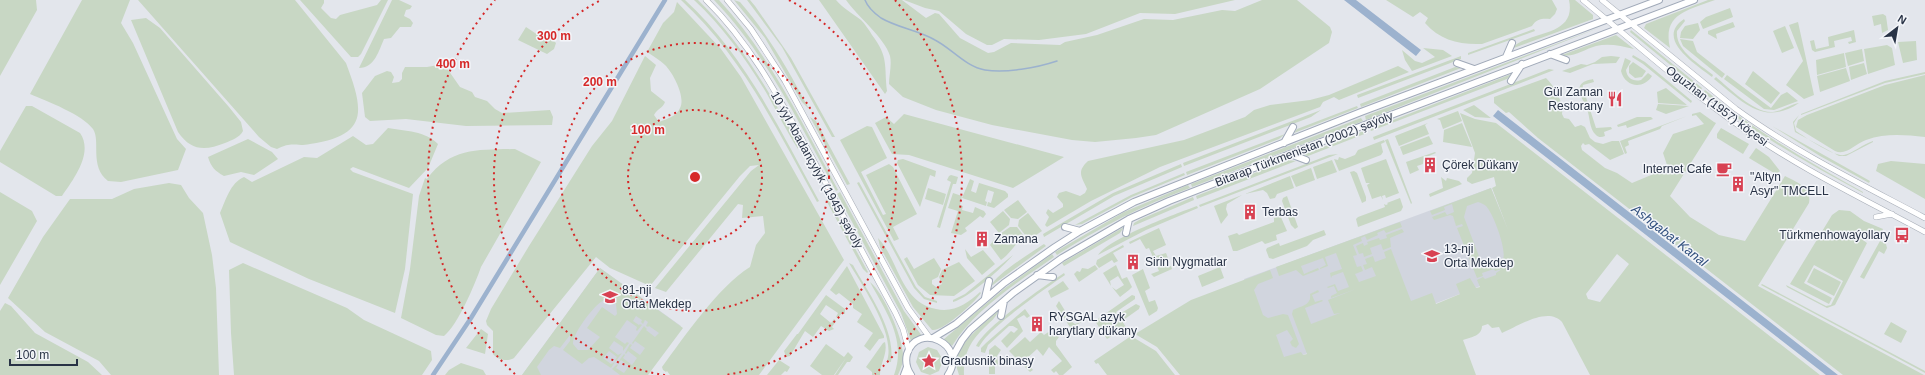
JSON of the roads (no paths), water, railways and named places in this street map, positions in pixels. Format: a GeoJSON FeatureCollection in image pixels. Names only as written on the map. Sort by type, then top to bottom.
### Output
{"type":"FeatureCollection","features":[{"type":"Feature","properties":{"kind":"main road","name":"10 ýyl Abadançylyk (1945) şaýoly"},"geometry":{"type":"LineString","coordinates":[[706,0],[729,25],[747,48],[778,97],[895,312],[903,329],[909,351]]}},
{"type":"Feature","properties":{"kind":"main road","name":"10 ýyl Abadançylyk (1945) şaýoly"},"geometry":{"type":"LineString","coordinates":[[727,0],[751,29],[785,81],[908,308],[931,338]]}},
{"type":"Feature","properties":{"kind":"main road","name":"Oguzhan (1957) köçesi"},"geometry":{"type":"LineString","coordinates":[[1583,0],[1714,107],[1752,134],[1805,168],[1925,232]]}},
{"type":"Feature","properties":{"kind":"main road","name":"Oguzhan (1957) köçesi"},"geometry":{"type":"LineString","coordinates":[[1602,0],[1755,123],[1829,167],[1925,218]]}},
{"type":"Feature","properties":{"kind":"main road","name":"Bitarap Türkmenistan (2002) şaýoly"},"geometry":{"type":"LineString","coordinates":[[909,351],[917,342],[931,338],[956,324],[985,298],[1027,266],[1080,230],[1156,192],[1474,69],[1659,0]]}},
{"type":"Feature","properties":{"kind":"main road","name":"Bitarap Türkmenistan (2002) şaýoly"},"geometry":{"type":"LineString","coordinates":[[952,358],[962,340],[970,330],[1004,300],[1037,275],[1100,234],[1129,219],[1168,201],[1522,64],[1694,0]]}},
{"type":"Feature","properties":{"kind":"main road"},"geometry":{"type":"LineString","coordinates":[[1506,57],[1512,43]]}},
{"type":"Feature","properties":{"kind":"main road"},"geometry":{"type":"LineString","coordinates":[[1550,54],[1566,60]]}},
{"type":"Feature","properties":{"kind":"main road"},"geometry":{"type":"LineString","coordinates":[[1457,63],[1474,69]]}},
{"type":"Feature","properties":{"kind":"main road"},"geometry":{"type":"LineString","coordinates":[[1511,81],[1522,64]]}},
{"type":"Feature","properties":{"kind":"main road"},"geometry":{"type":"LineString","coordinates":[[1284,143],[1293,127]]}},
{"type":"Feature","properties":{"kind":"main road"},"geometry":{"type":"LineString","coordinates":[[1290,154],[1306,160]]}},
{"type":"Feature","properties":{"kind":"main road"},"geometry":{"type":"LineString","coordinates":[[1876,217],[1892,214]]}},
{"type":"Feature","properties":{"kind":"main road"},"geometry":{"type":"LineString","coordinates":[[1126,233],[1129,219]]}},
{"type":"Feature","properties":{"kind":"main road"},"geometry":{"type":"LineString","coordinates":[[1065,227],[1080,230]]}},
{"type":"Feature","properties":{"kind":"main road"},"geometry":{"type":"LineString","coordinates":[[1037,275],[1053,277]]}},
{"type":"Feature","properties":{"kind":"main road"},"geometry":{"type":"LineString","coordinates":[[985,298],[988,281]]}},
{"type":"Feature","properties":{"kind":"main road"},"geometry":{"type":"LineString","coordinates":[[1001,316],[1004,300]]}},
{"type":"Feature","properties":{"kind":"main road"},"geometry":{"type":"LineString","coordinates":[[931,338],[947,346],[952,358],[951,368],[948,375]]}},
{"type":"Feature","properties":{"kind":"main road"},"geometry":{"type":"LineString","coordinates":[[904,375],[907,367],[907,357],[909,351]]}},
{"type":"Feature","properties":{"kind":"main road"},"geometry":{"type":"LineString","coordinates":[[907,367],[911,375]]}},
{"type":"Feature","properties":{"kind":"main road"},"geometry":{"type":"LineString","coordinates":[[951,368],[954,375]]}},
{"type":"Feature","properties":{"kind":"water"},"geometry":{"type":"Polygon","coordinates":[[[1344,0],[1356,0],[1421,50],[1416,56],[1344,0]]]}},
{"type":"Feature","properties":{"kind":"water"},"geometry":{"type":"Polygon","coordinates":[[[1498,110],[1838,375],[1826,375],[1493,116],[1498,110]]]}},
{"type":"Feature","properties":{"kind":"waterway"},"geometry":{"type":"LineString","coordinates":[[433,375],[471,318],[665,0]]}},
{"type":"Feature","properties":{"kind":"waterway"},"geometry":{"type":"LineString","coordinates":[[865,0],[872,10],[881,18],[941,43],[965,61],[978,68],[1003,71],[1031,68],[1057,61]]}},
{"type":"Feature","properties":{"kind":"place","name":"Gül Zaman Restorany"},"geometry":{"type":"Point","coordinates":[1615,99]}},
{"type":"Feature","properties":{"kind":"place","name":"Çörek Dükany"},"geometry":{"type":"Point","coordinates":[1430,165]}},
{"type":"Feature","properties":{"kind":"place","name":"Internet Cafe"},"geometry":{"type":"Point","coordinates":[1724,169]}},
{"type":"Feature","properties":{"kind":"place","name":"\"Altyn Asyr\" TMCELL"},"geometry":{"type":"Point","coordinates":[1738,184]}},
{"type":"Feature","properties":{"kind":"place","name":"Terbas"},"geometry":{"type":"Point","coordinates":[1250,212]}},
{"type":"Feature","properties":{"kind":"place","name":"Türkmenhowaýollary"},"geometry":{"type":"Point","coordinates":[1902,235]}},
{"type":"Feature","properties":{"kind":"place","name":"Zamana"},"geometry":{"type":"Point","coordinates":[982,239]}},
{"type":"Feature","properties":{"kind":"place","name":"13-nji Orta Mekdep"},"geometry":{"type":"Point","coordinates":[1432,256]}},
{"type":"Feature","properties":{"kind":"place","name":"Sirin Nygmatlar"},"geometry":{"type":"Point","coordinates":[1133,262]}},
{"type":"Feature","properties":{"kind":"place","name":"81-nji Orta Mekdep"},"geometry":{"type":"Point","coordinates":[610,297]}},
{"type":"Feature","properties":{"kind":"place","name":"RYSGAL azyk harytlary dükany"},"geometry":{"type":"Point","coordinates":[1037,324]}},
{"type":"Feature","properties":{"kind":"place","name":"Gradusnik binasy"},"geometry":{"type":"Point","coordinates":[929,361]}},
{"type":"Feature","properties":{"kind":"water label","name":"Ashgabat Kanal"},"geometry":{"type":"Point","coordinates":[1670,235]}}]}
